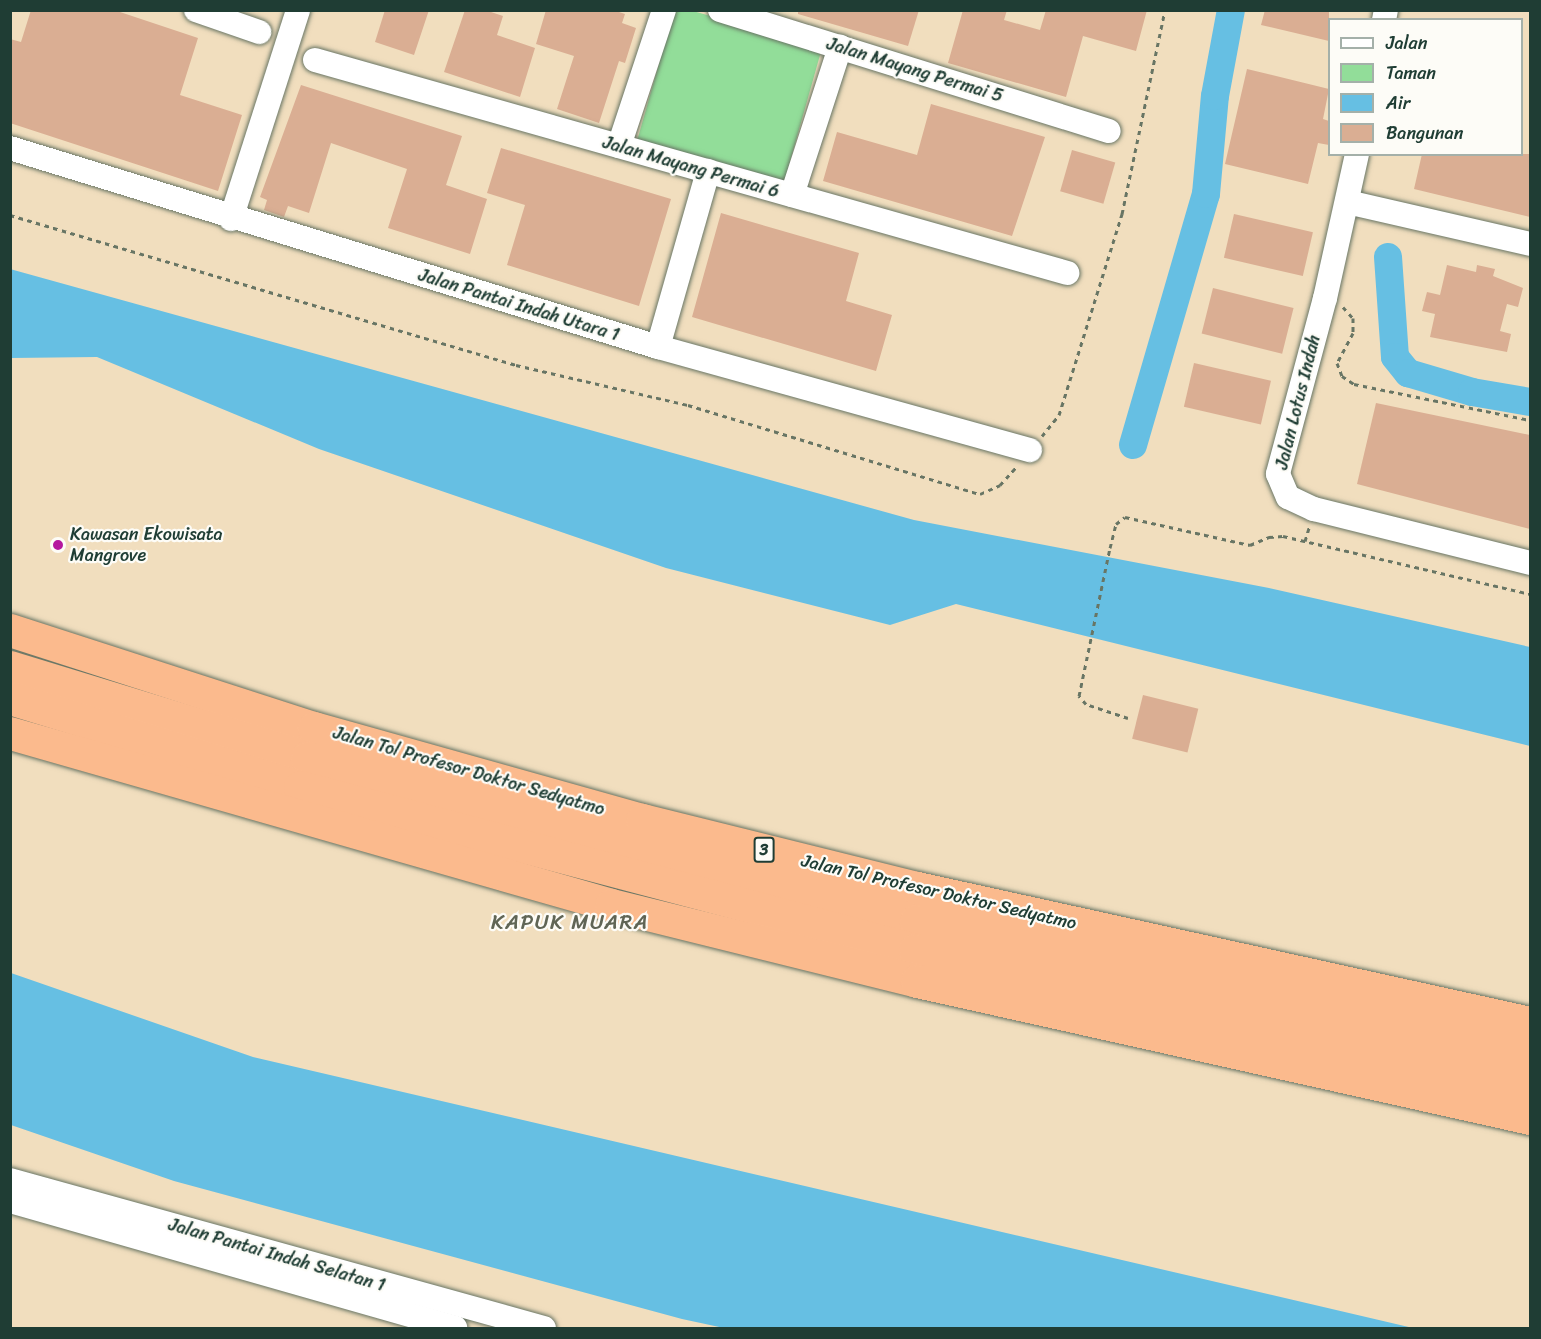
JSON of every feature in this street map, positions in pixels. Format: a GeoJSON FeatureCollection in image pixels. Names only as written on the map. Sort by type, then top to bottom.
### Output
{"type":"FeatureCollection","features":[{"type":"Feature","properties":{"kind":"highway","name":"Jalan Tol Profesor Doktor Sedyatmo"},"geometry":{"type":"LineString","coordinates":[[10,630],[314,728],[642,820],[917,888],[1530,1023]]}},
{"type":"Feature","properties":{"kind":"highway","name":"Jalan Tol Profesor Doktor Sedyatmo"},"geometry":{"type":"LineString","coordinates":[[10,668],[307,758],[916,921],[1530,1056]]}},
{"type":"Feature","properties":{"kind":"highway"},"geometry":{"type":"LineString","coordinates":[[10,698],[300,787],[903,947],[1530,1086]]}},
{"type":"Feature","properties":{"kind":"highway"},"geometry":{"type":"LineString","coordinates":[[10,733],[611,905],[917,981],[1530,1118]]}},
{"type":"Feature","properties":{"kind":"street"},"geometry":{"type":"LineString","coordinates":[[196,10],[259,32]]}},
{"type":"Feature","properties":{"kind":"street"},"geometry":{"type":"LineString","coordinates":[[231,219],[298,10]]}},
{"type":"Feature","properties":{"kind":"street"},"geometry":{"type":"LineString","coordinates":[[619,146],[664,10]]}},
{"type":"Feature","properties":{"kind":"street","name":"Jalan Mayang Permai 5"},"geometry":{"type":"LineString","coordinates":[[720,10],[755,16],[840,47],[1109,130]]}},
{"type":"Feature","properties":{"kind":"street"},"geometry":{"type":"LineString","coordinates":[[792,195],[840,47]]}},
{"type":"Feature","properties":{"kind":"street","name":"Jalan Mayang Permai 6"},"geometry":{"type":"LineString","coordinates":[[315,60],[1067,273]]}},
{"type":"Feature","properties":{"kind":"street","name":"Jalan Pantai Indah Utara 1"},"geometry":{"type":"LineString","coordinates":[[10,148],[231,219],[658,347],[1030,450]]}},
{"type":"Feature","properties":{"kind":"street","name":"Jalan Lotus Indah"},"geometry":{"type":"LineString","coordinates":[[1357,156],[1325,298],[1278,474],[1288,497],[1314,508],[1530,562]]}},
{"type":"Feature","properties":{"kind":"street"},"geometry":{"type":"LineString","coordinates":[[658,347],[708,171]]}},
{"type":"Feature","properties":{"kind":"street"},"geometry":{"type":"LineString","coordinates":[[1347,202],[1530,244]]}},
{"type":"Feature","properties":{"kind":"street","name":"Jalan Pantai Indah Selatan 1"},"geometry":{"type":"LineString","coordinates":[[10,1180],[505,1324],[544,1329]]}},
{"type":"Feature","properties":{"kind":"street","name":"Jalan Pantai Indah Selatan 1"},"geometry":{"type":"LineString","coordinates":[[10,1201],[455,1329]]}},
{"type":"Feature","properties":{"kind":"path"},"geometry":{"type":"LineString","coordinates":[[10,215],[516,365],[688,405],[980,494],[999,485],[1059,415],[1122,214],[1165,10]]}},
{"type":"Feature","properties":{"kind":"path"},"geometry":{"type":"LineString","coordinates":[[1325,298],[1350,310],[1353,318],[1353,333],[1337,363],[1342,376],[1354,384],[1530,420]]}},
{"type":"Feature","properties":{"kind":"path"},"geometry":{"type":"LineString","coordinates":[[1128,718],[1086,704],[1079,696],[1081,675],[1116,524],[1125,517],[1250,544],[1269,537],[1283,536],[1530,594]]}},
{"type":"Feature","properties":{"kind":"green space"},"geometry":{"type":"Polygon","coordinates":[[[674,11],[693,11],[822,48],[782,190],[635,148],[674,11]]]}},
{"type":"Feature","properties":{"kind":"water"},"geometry":{"type":"Polygon","coordinates":[[[10,269],[914,520],[1269,588],[1530,647],[1530,746],[956,604],[890,625],[666,568],[319,449],[97,357],[11,358],[10,269]]]}},
{"type":"Feature","properties":{"kind":"water"},"geometry":{"type":"Polygon","coordinates":[[[11,973],[253,1057],[1413,1328],[724,1328],[682,1319],[174,1181],[11,1125],[11,973]]]}},
{"type":"Feature","properties":{"kind":"building"},"geometry":{"type":"Polygon","coordinates":[[[31,10],[114,10],[198,38],[180,95],[242,115],[218,191],[10,123],[10,39],[21,42],[31,10]]]}},
{"type":"Feature","properties":{"kind":"building"},"geometry":{"type":"Polygon","coordinates":[[[385,10],[429,10],[414,55],[375,42],[385,10]]]}},
{"type":"Feature","properties":{"kind":"building"},"geometry":{"type":"Polygon","coordinates":[[[465,10],[485,10],[503,16],[497,35],[535,48],[520,97],[444,72],[465,10]]]}},
{"type":"Feature","properties":{"kind":"building"},"geometry":{"type":"Polygon","coordinates":[[[546,10],[613,10],[625,14],[622,23],[636,28],[625,63],[619,61],[599,123],[557,109],[574,56],[536,44],[546,10]]]}},
{"type":"Feature","properties":{"kind":"building"},"geometry":{"type":"Polygon","coordinates":[[[798,10],[919,10],[908,46],[798,14],[798,10]]]}},
{"type":"Feature","properties":{"kind":"building"},"geometry":{"type":"Polygon","coordinates":[[[963,10],[1007,10],[1004,20],[1040,30],[1046,10],[1147,10],[1136,51],[1083,36],[1066,97],[948,63],[963,10]]]}},
{"type":"Feature","properties":{"kind":"building"},"geometry":{"type":"Polygon","coordinates":[[[1265,10],[1329,10],[1328,41],[1261,25],[1265,10]]]}},
{"type":"Feature","properties":{"kind":"building"},"geometry":{"type":"Polygon","coordinates":[[[1247,69],[1328,89],[1323,119],[1328,121],[1328,145],[1318,143],[1308,184],[1225,164],[1247,69]]]}},
{"type":"Feature","properties":{"kind":"building"},"geometry":{"type":"Polygon","coordinates":[[[301,85],[462,136],[446,185],[487,199],[470,254],[388,228],[407,169],[331,143],[309,213],[288,206],[284,217],[264,210],[267,200],[260,197],[301,85]]]}},
{"type":"Feature","properties":{"kind":"building"},"geometry":{"type":"Polygon","coordinates":[[[931,104],[1045,137],[1012,236],[823,181],[837,132],[917,155],[931,104]]]}},
{"type":"Feature","properties":{"kind":"building"},"geometry":{"type":"Polygon","coordinates":[[[501,148],[671,199],[639,306],[507,265],[525,205],[487,193],[501,148]]]}},
{"type":"Feature","properties":{"kind":"building"},"geometry":{"type":"Polygon","coordinates":[[[1072,150],[1115,162],[1103,204],[1060,191],[1072,150]]]}},
{"type":"Feature","properties":{"kind":"building"},"geometry":{"type":"Polygon","coordinates":[[[1523,154],[1530,154],[1530,217],[1414,189],[1422,156],[1523,156],[1523,154]]]}},
{"type":"Feature","properties":{"kind":"building"},"geometry":{"type":"Polygon","coordinates":[[[721,213],[859,253],[846,301],[892,315],[876,371],[692,317],[721,213]]]}},
{"type":"Feature","properties":{"kind":"building"},"geometry":{"type":"Polygon","coordinates":[[[1234,214],[1313,232],[1303,276],[1224,258],[1234,214]]]}},
{"type":"Feature","properties":{"kind":"building"},"geometry":{"type":"Polygon","coordinates":[[[1447,265],[1476,272],[1477,265],[1495,269],[1493,276],[1523,288],[1518,307],[1507,304],[1500,331],[1511,334],[1507,352],[1430,337],[1435,314],[1422,311],[1427,292],[1440,295],[1447,265]]]}},
{"type":"Feature","properties":{"kind":"building"},"geometry":{"type":"Polygon","coordinates":[[[1213,288],[1294,308],[1282,354],[1202,334],[1213,288]]]}},
{"type":"Feature","properties":{"kind":"building"},"geometry":{"type":"Polygon","coordinates":[[[1194,363],[1271,381],[1261,425],[1184,407],[1194,363]]]}},
{"type":"Feature","properties":{"kind":"building"},"geometry":{"type":"Polygon","coordinates":[[[1376,403],[1530,435],[1530,529],[1357,484],[1376,403]]]}},
{"type":"Feature","properties":{"kind":"building"},"geometry":{"type":"Polygon","coordinates":[[[1143,695],[1198,709],[1187,752],[1132,739],[1143,695]]]}},
{"type":"Feature","properties":{"kind":"waterway"},"geometry":{"type":"LineString","coordinates":[[1133,445],[1206,194],[1215,96],[1231,10]]}},
{"type":"Feature","properties":{"kind":"waterway"},"geometry":{"type":"LineString","coordinates":[[1388,257],[1395,357],[1408,373],[1472,392],[1530,402]]}},
{"type":"Feature","properties":{"kind":"place","name":"Kawasan Ekowisata Mangrove"},"geometry":{"type":"Point","coordinates":[58,545]}},
{"type":"Feature","properties":{"kind":"district","name":"KAPUK MUARA"},"geometry":{"type":"Point","coordinates":[570,922]}}]}
